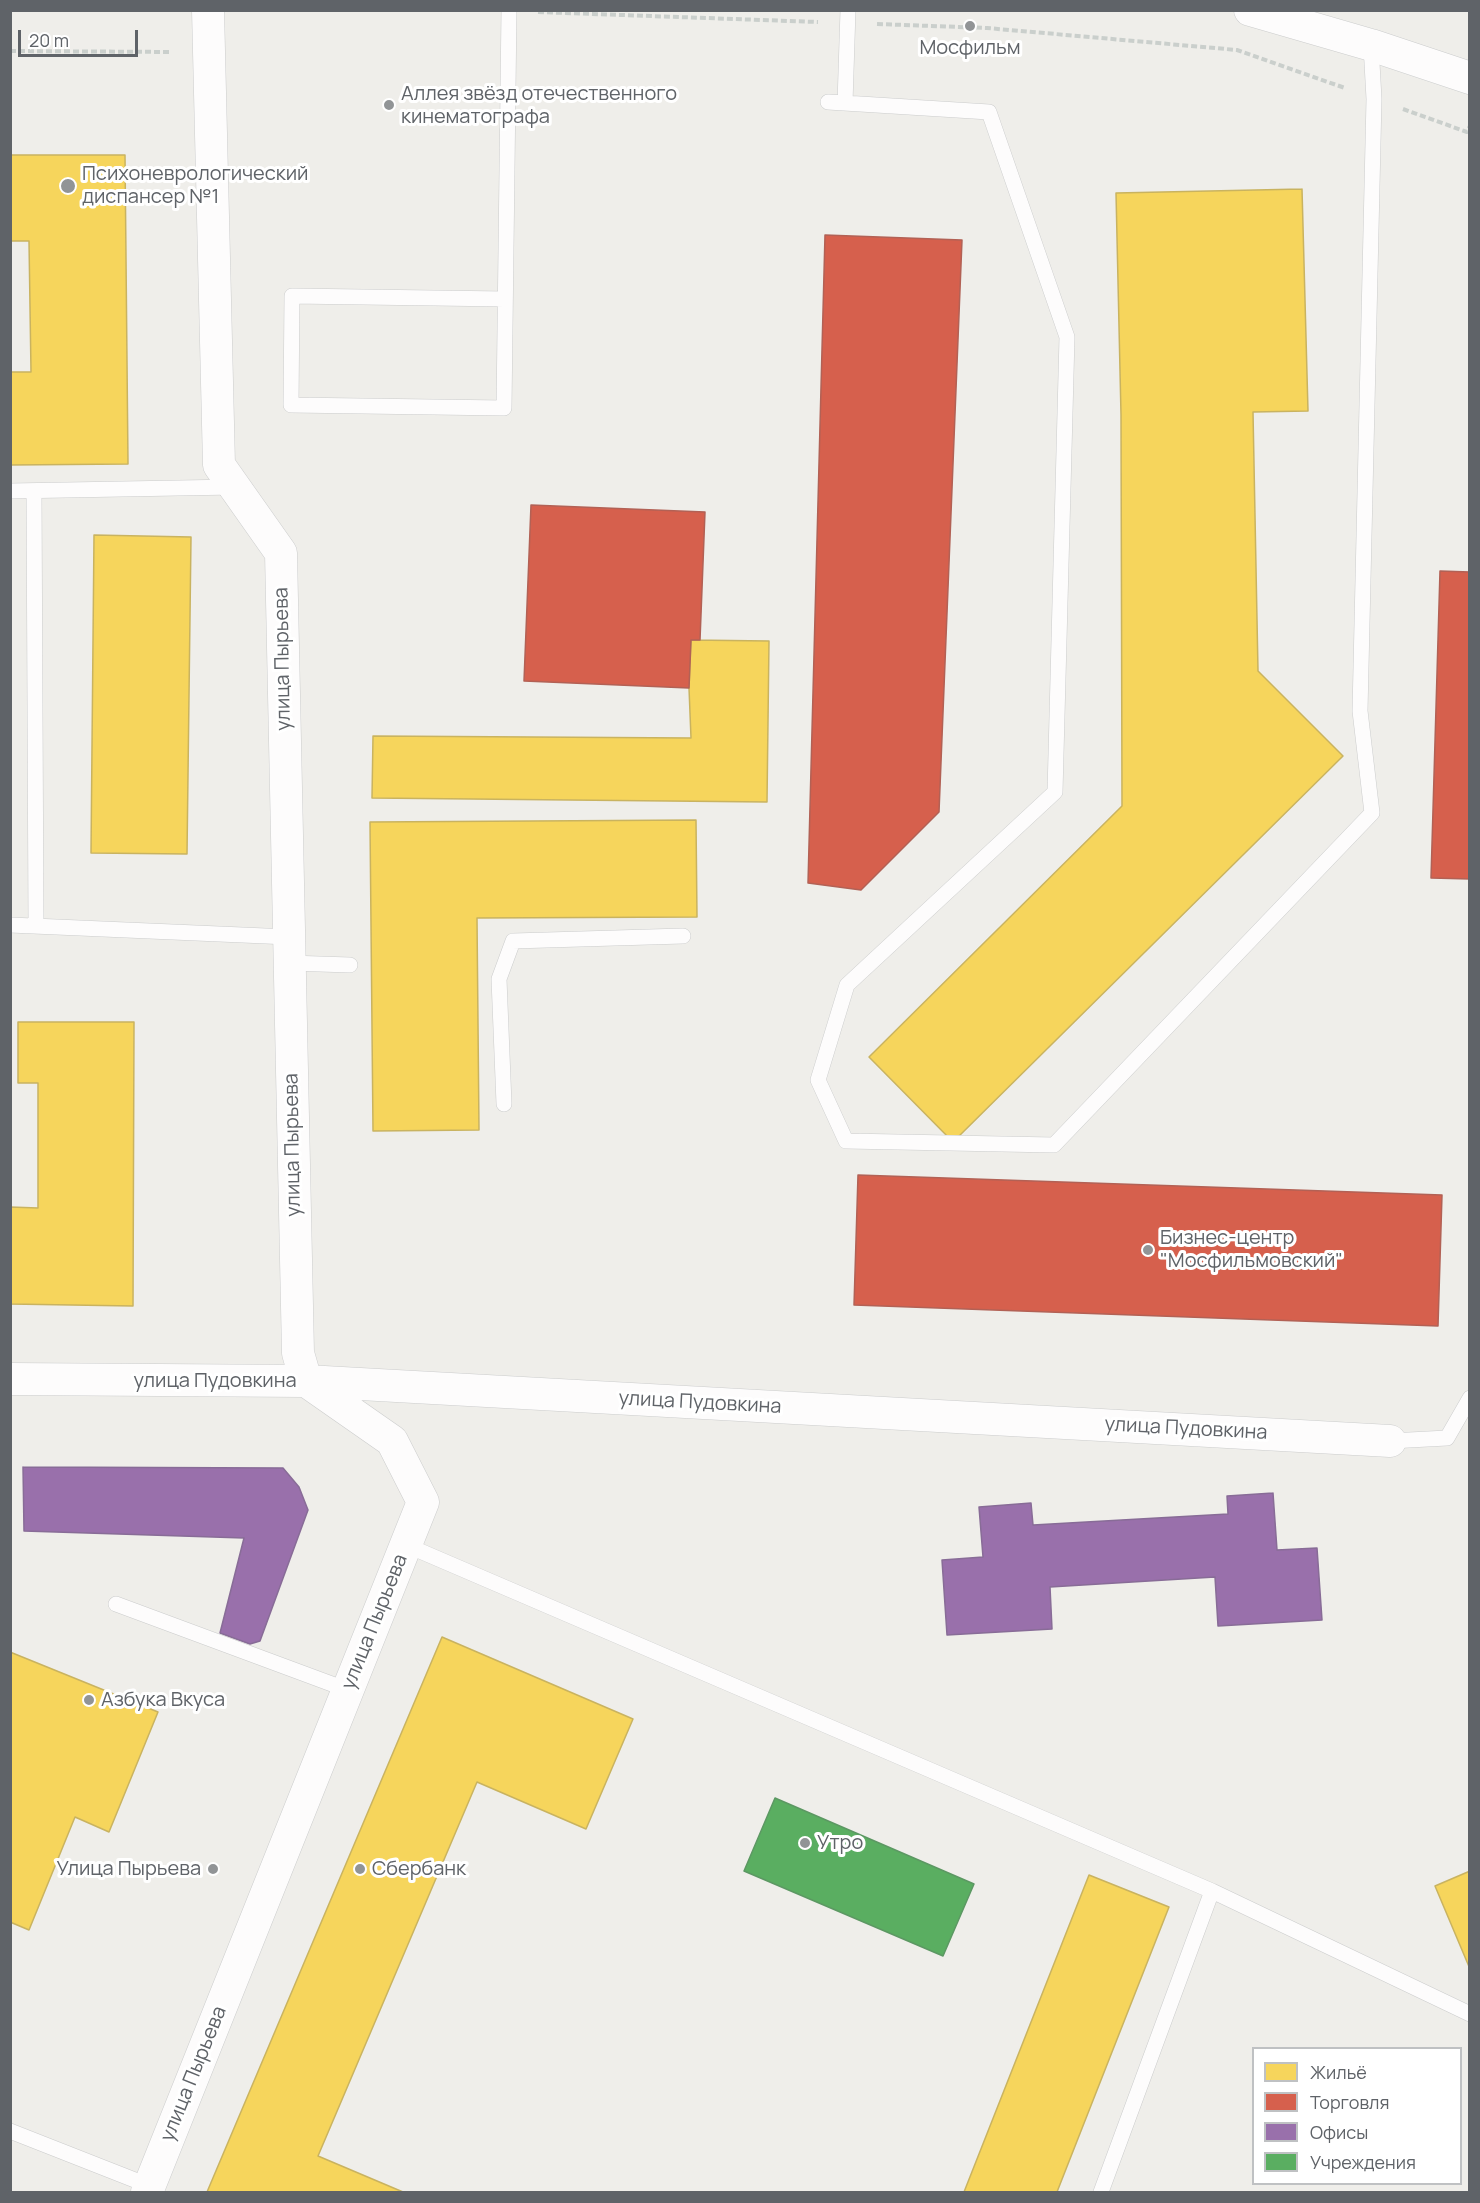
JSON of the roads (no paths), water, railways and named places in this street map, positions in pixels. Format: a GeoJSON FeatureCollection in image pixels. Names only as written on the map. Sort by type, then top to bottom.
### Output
{"type":"FeatureCollection","features":[{"type":"Feature","properties":{"kind":"street","name":"улица Пырьева"},"geometry":{"type":"LineString","coordinates":[[148,2189],[423,1502],[392,1441],[306,1381],[298,1353],[281,553],[219,465],[208,10]]}},
{"type":"Feature","properties":{"kind":"street"},"geometry":{"type":"LineString","coordinates":[[1250,10],[1371,45],[1470,78]]}},
{"type":"Feature","properties":{"kind":"street","name":"улица Пудовкина"},"geometry":{"type":"LineString","coordinates":[[10,1379],[306,1381],[1390,1441]]}},
{"type":"Feature","properties":{"kind":"lane"},"geometry":{"type":"LineString","coordinates":[[506,299],[292,296],[291,405],[504,408],[506,299],[509,11]]}},
{"type":"Feature","properties":{"kind":"lane"},"geometry":{"type":"LineString","coordinates":[[845,103],[848,17]]}},
{"type":"Feature","properties":{"kind":"lane"},"geometry":{"type":"LineString","coordinates":[[828,102],[989,112],[1067,337],[1056,792],[847,985],[818,1080],[846,1141],[1054,1145],[1372,813],[1360,711],[1374,99],[1371,45]]}},
{"type":"Feature","properties":{"kind":"lane"},"geometry":{"type":"LineString","coordinates":[[10,491],[235,488]]}},
{"type":"Feature","properties":{"kind":"lane"},"geometry":{"type":"LineString","coordinates":[[34,491],[36,926]]}},
{"type":"Feature","properties":{"kind":"lane"},"geometry":{"type":"LineString","coordinates":[[10,925],[289,950],[350,965]]}},
{"type":"Feature","properties":{"kind":"lane"},"geometry":{"type":"LineString","coordinates":[[504,1104],[500,979],[513,941],[682,936]]}},
{"type":"Feature","properties":{"kind":"lane"},"geometry":{"type":"LineString","coordinates":[[1390,1441],[1447,1438],[1470,1398]]}},
{"type":"Feature","properties":{"kind":"lane"},"geometry":{"type":"LineString","coordinates":[[406,1545],[1212,1891],[1470,2014]]}},
{"type":"Feature","properties":{"kind":"lane"},"geometry":{"type":"LineString","coordinates":[[116,1604],[348,1690]]}},
{"type":"Feature","properties":{"kind":"lane"},"geometry":{"type":"LineString","coordinates":[[1101,2193],[1212,1891]]}},
{"type":"Feature","properties":{"kind":"lane"},"geometry":{"type":"LineString","coordinates":[[10,2131],[148,2189]]}},
{"type":"Feature","properties":{"kind":"place","name":"Мосфильм"},"geometry":{"type":"Point","coordinates":[970,26]}},
{"type":"Feature","properties":{"kind":"place","name":"Аллея звёзд отечественного кинематографа"},"geometry":{"type":"Point","coordinates":[389,105]}},
{"type":"Feature","properties":{"kind":"place","name":"Психоневрологический диспансер №1"},"geometry":{"type":"Point","coordinates":[68,186]}},
{"type":"Feature","properties":{"kind":"place","name":"Бизнес-центр \"Мосфильмовский\""},"geometry":{"type":"Point","coordinates":[1148,1250]}},
{"type":"Feature","properties":{"kind":"place","name":"Азбука Вкуса"},"geometry":{"type":"Point","coordinates":[89,1700]}},
{"type":"Feature","properties":{"kind":"place","name":"Утро"},"geometry":{"type":"Point","coordinates":[805,1843]}},
{"type":"Feature","properties":{"kind":"place","name":"Улица Пырьева"},"geometry":{"type":"Point","coordinates":[213,1869]}},
{"type":"Feature","properties":{"kind":"place","name":"Сбербанк"},"geometry":{"type":"Point","coordinates":[360,1869]}}]}
